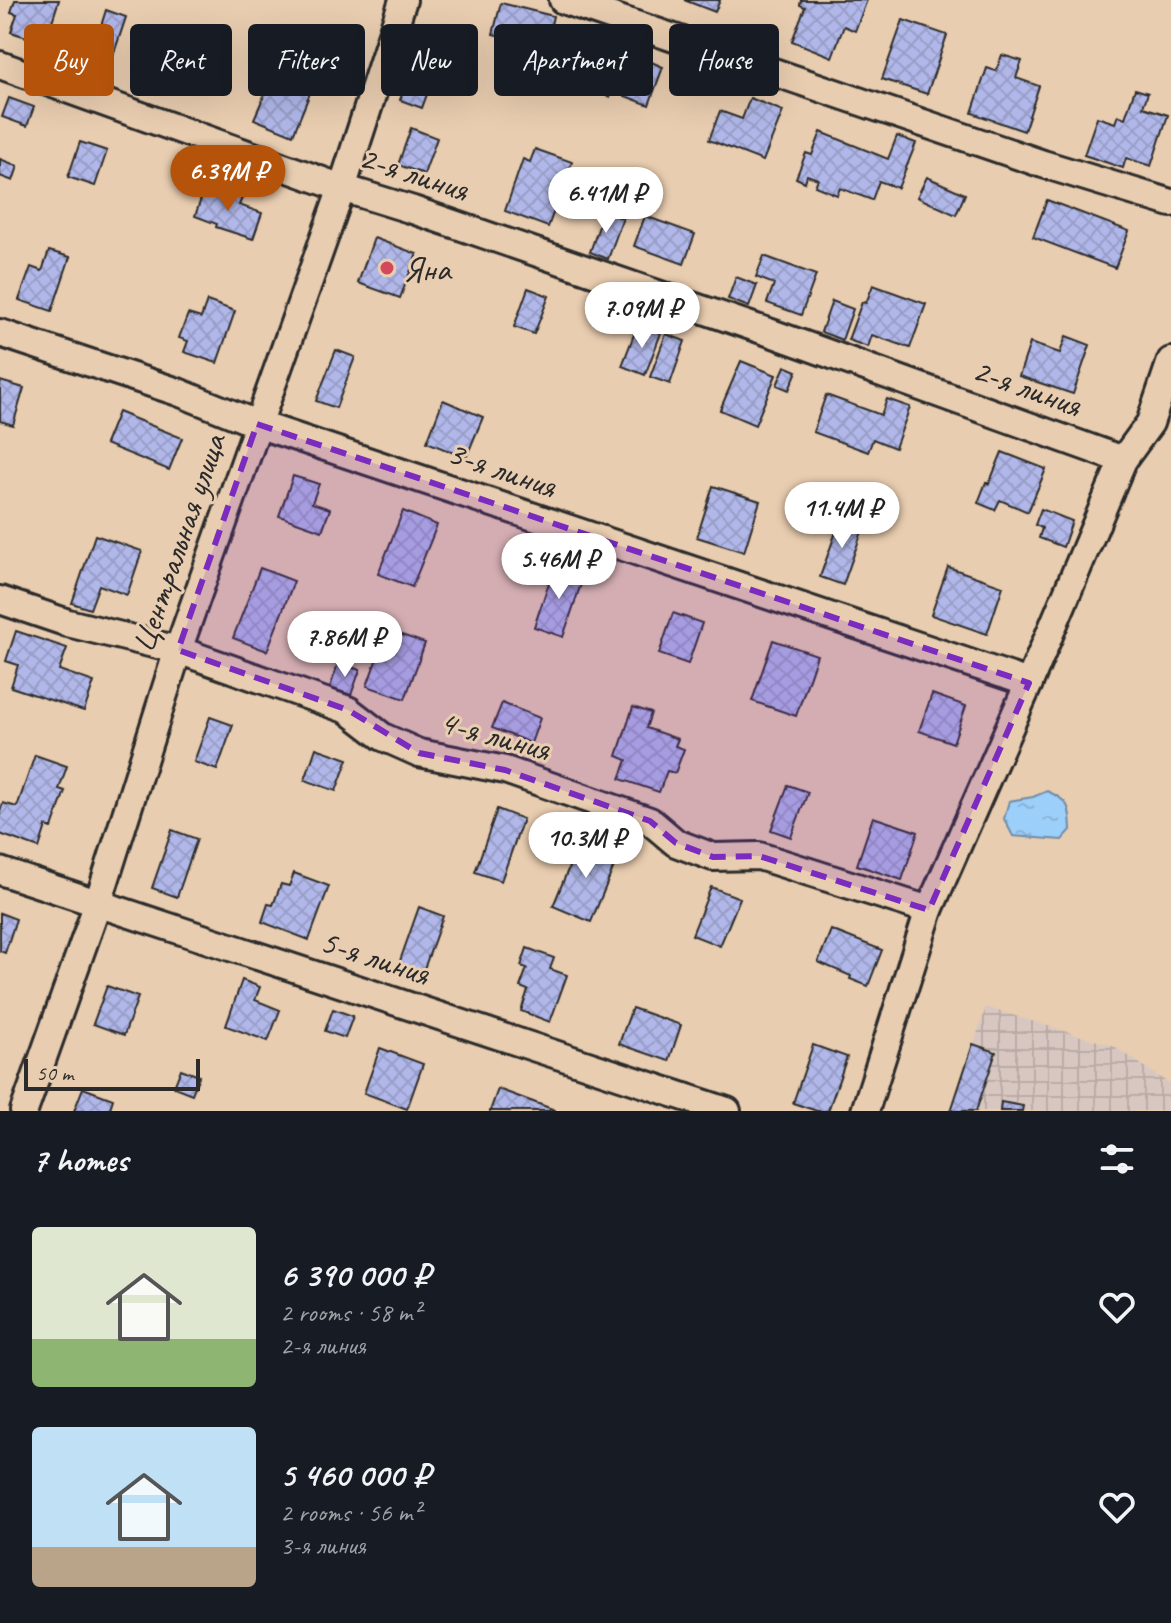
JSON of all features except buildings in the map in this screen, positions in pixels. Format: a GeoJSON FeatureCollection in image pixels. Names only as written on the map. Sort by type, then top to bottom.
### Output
{"type":"FeatureCollection","features":[{"type":"Feature","properties":{"kind":"street","name":"Центральная улица"},"geometry":{"type":"LineString","coordinates":[[24,1111],[98,903],[178,650],[342,188],[403,0]]}},
{"type":"Feature","properties":{"kind":"street"},"geometry":{"type":"LineString","coordinates":[[563,0],[1028,159],[1171,203]]}},
{"type":"Feature","properties":{"kind":"street","name":"2-я линия"},"geometry":{"type":"LineString","coordinates":[[0,65],[342,188],[774,334],[1123,460]]}},
{"type":"Feature","properties":{"kind":"street","name":"3-я линия"},"geometry":{"type":"LineString","coordinates":[[0,333],[178,392],[257,424],[1029,683]]}},
{"type":"Feature","properties":{"kind":"street"},"geometry":{"type":"LineString","coordinates":[[865,1111],[929,910],[1123,460],[1150,423],[1171,361]]}},
{"type":"Feature","properties":{"kind":"street","name":"4-я линия"},"geometry":{"type":"LineString","coordinates":[[0,600],[68,623],[178,650],[348,710],[383,737],[419,753],[505,770],[650,821],[676,843],[713,857],[759,856],[929,910]]}},
{"type":"Feature","properties":{"kind":"street","name":"5-я линия"},"geometry":{"type":"LineString","coordinates":[[0,871],[727,1111]]}},
{"type":"Feature","properties":{"kind":"highlighted area"},"geometry":{"type":"Polygon","coordinates":[[[257,424],[1029,683],[929,910],[759,856],[713,857],[676,843],[650,821],[505,770],[419,753],[348,710],[178,650],[257,424]]]}},
{"type":"Feature","properties":{"kind":"shaded area"},"geometry":{"type":"Polygon","coordinates":[[[986,1007],[1114,1046],[1171,1085],[1171,1111],[951,1111],[986,1007]]]}},
{"type":"Feature","properties":{"kind":"water"},"geometry":{"type":"Polygon","coordinates":[[[1047,791],[1067,806],[1071,830],[1062,840],[1013,836],[1004,819],[1009,801],[1047,791]]]}},
{"type":"Feature","properties":{"kind":"place","name":"Яна"},"geometry":{"type":"Point","coordinates":[387,268]}}]}
